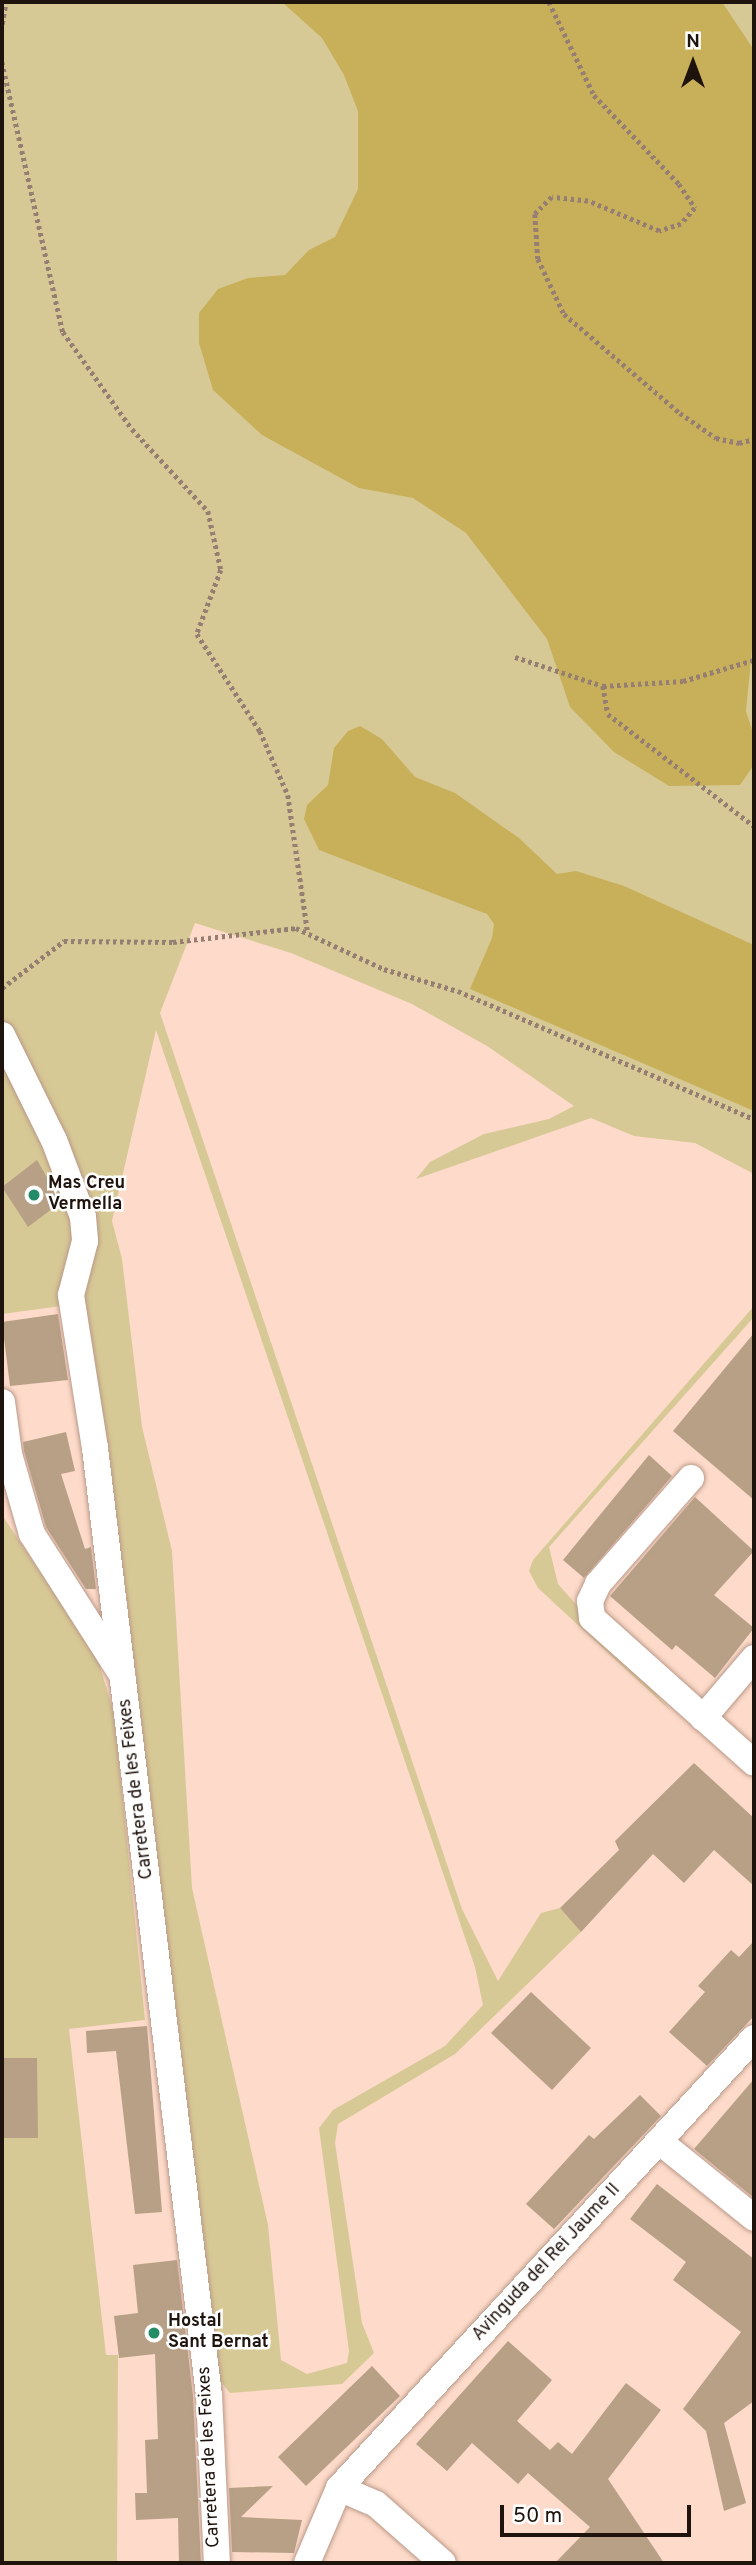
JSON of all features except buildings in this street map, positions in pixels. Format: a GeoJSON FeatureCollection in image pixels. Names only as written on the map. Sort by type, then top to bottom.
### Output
{"type":"FeatureCollection","features":[{"type":"Feature","properties":{"kind":"street","name":"Carretera de les Feixes"},"geometry":{"type":"LineString","coordinates":[[2,1035],[50,1130],[83,1217],[85,1241],[71,1295],[123,1676],[209,2395],[217,2563]]}},
{"type":"Feature","properties":{"kind":"street"},"geometry":{"type":"LineString","coordinates":[[2,1402],[9,1454],[32,1534],[112,1666],[123,1676]]}},
{"type":"Feature","properties":{"kind":"street"},"geometry":{"type":"LineString","coordinates":[[691,1478],[590,1601],[593,1618],[754,1762]]}},
{"type":"Feature","properties":{"kind":"street"},"geometry":{"type":"LineString","coordinates":[[703,1718],[754,1658]]}},
{"type":"Feature","properties":{"kind":"street","name":"Avinguda del Rei Jaume II"},"geometry":{"type":"LineString","coordinates":[[307,2563],[339,2488],[754,2038]]}},
{"type":"Feature","properties":{"kind":"street"},"geometry":{"type":"LineString","coordinates":[[659,2141],[754,2218]]}},
{"type":"Feature","properties":{"kind":"street"},"geometry":{"type":"LineString","coordinates":[[339,2488],[376,2504],[443,2563]]}},
{"type":"Feature","properties":{"kind":"path"},"geometry":{"type":"LineString","coordinates":[[2,24],[6,2]]}},
{"type":"Feature","properties":{"kind":"path"},"geometry":{"type":"LineString","coordinates":[[550,2],[562,37],[594,95],[679,184],[695,208],[681,224],[659,231],[588,201],[552,197],[535,215],[538,258],[564,314],[680,414],[716,438],[739,443],[754,439]]}},
{"type":"Feature","properties":{"kind":"path"},"geometry":{"type":"LineString","coordinates":[[2,62],[63,332],[132,429],[208,511],[221,570],[197,634],[260,732],[288,795],[308,933]]}},
{"type":"Feature","properties":{"kind":"path"},"geometry":{"type":"LineString","coordinates":[[515,657],[603,686],[684,681],[754,660]]}},
{"type":"Feature","properties":{"kind":"path"},"geometry":{"type":"LineString","coordinates":[[603,686],[608,714],[754,826]]}},
{"type":"Feature","properties":{"kind":"path"},"geometry":{"type":"LineString","coordinates":[[2,988],[64,941],[173,942],[272,928],[308,933],[384,969],[458,990],[754,1119]]}},
{"type":"Feature","properties":{"kind":"shaded area"},"geometry":{"type":"Polygon","coordinates":[[[2,2],[754,2],[754,1174],[695,1143],[634,1136],[591,1118],[416,1179],[430,1162],[484,1134],[549,1119],[574,1106],[487,1046],[412,1004],[291,953],[195,923],[160,1013],[462,1909],[498,1981],[541,1913],[560,1908],[581,1932],[455,2054],[338,2124],[335,2143],[362,2323],[374,2353],[342,2384],[230,2393],[212,2371],[76,1304],[2,1314],[2,2]],[[156,1030],[112,1221],[122,1259],[142,1427],[172,1551],[192,1888],[268,2225],[281,2360],[307,2374],[347,2363],[349,2351],[319,2128],[333,2110],[445,2046],[483,2005],[475,1967],[156,1030]]]}},
{"type":"Feature","properties":{"kind":"shaded area"},"geometry":{"type":"Polygon","coordinates":[[[282,2],[722,2],[754,50],[754,629],[746,711],[754,736],[754,765],[740,785],[669,786],[614,752],[570,707],[547,639],[466,533],[413,498],[359,488],[262,435],[213,390],[199,343],[199,313],[218,289],[248,278],[285,275],[309,250],[335,237],[358,189],[358,111],[344,75],[322,38],[282,2]]]}},
{"type":"Feature","properties":{"kind":"shaded area"},"geometry":{"type":"Polygon","coordinates":[[[360,726],[382,739],[415,777],[455,793],[519,838],[557,874],[576,871],[624,886],[754,945],[754,1111],[470,989],[492,938],[494,924],[487,914],[319,850],[304,819],[307,805],[328,785],[334,748],[348,731],[360,726]]]}},
{"type":"Feature","properties":{"kind":"shaded area"},"geometry":{"type":"Polygon","coordinates":[[[754,1306],[754,1317],[549,1547],[558,1584],[672,1712],[538,1588],[529,1571],[533,1560],[754,1306]]]}},
{"type":"Feature","properties":{"kind":"shaded area"},"geometry":{"type":"Polygon","coordinates":[[[2,1515],[97,1657],[114,1713],[145,2020],[69,2029],[106,2355],[118,2355],[117,2563],[2,2563],[2,1515]]]}},
{"type":"Feature","properties":{"kind":"place","name":"Mas Creu Vermella"},"geometry":{"type":"Point","coordinates":[34,1195]}},
{"type":"Feature","properties":{"kind":"place","name":"Hostal Sant Bernat"},"geometry":{"type":"Point","coordinates":[154,2333]}}]}
